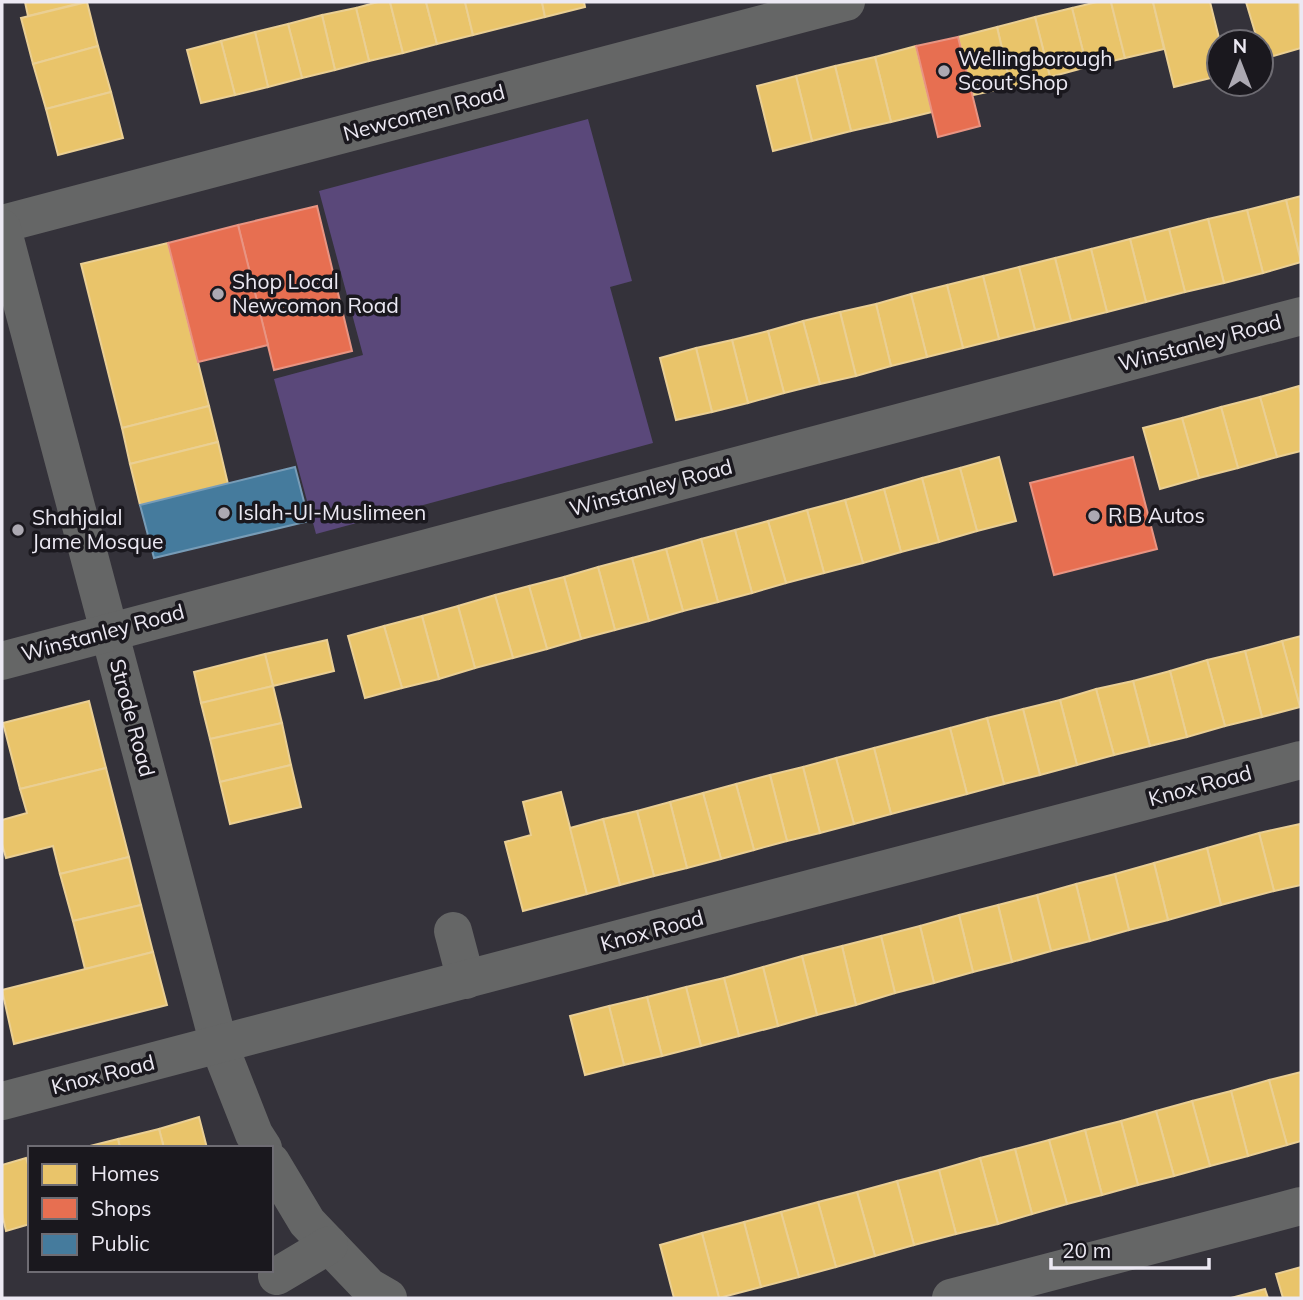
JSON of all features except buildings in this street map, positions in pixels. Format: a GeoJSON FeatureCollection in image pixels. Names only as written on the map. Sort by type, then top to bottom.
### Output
{"type":"FeatureCollection","features":[{"type":"Feature","properties":{"kind":"street","name":"Newcomen Road"},"geometry":{"type":"LineString","coordinates":[[2,226],[846,2]]}},
{"type":"Feature","properties":{"kind":"street","name":"Strode Road"},"geometry":{"type":"LineString","coordinates":[[2,226],[219,1045],[261,1146]]}},
{"type":"Feature","properties":{"kind":"street","name":"Winstanley Road"},"geometry":{"type":"LineString","coordinates":[[2,661],[1301,316]]}},
{"type":"Feature","properties":{"kind":"street","name":"Knox Road"},"geometry":{"type":"LineString","coordinates":[[2,1101],[1301,760]]}},
{"type":"Feature","properties":{"kind":"street"},"geometry":{"type":"LineString","coordinates":[[453,931],[466,980]]}},
{"type":"Feature","properties":{"kind":"street"},"geometry":{"type":"LineString","coordinates":[[273,1165],[307,1222],[369,1287],[388,1298]]}},
{"type":"Feature","properties":{"kind":"street"},"geometry":{"type":"LineString","coordinates":[[951,1298],[1301,1206]]}},
{"type":"Feature","properties":{"kind":"street"},"geometry":{"type":"LineString","coordinates":[[277,1276],[329,1245]]}},
{"type":"Feature","properties":{"kind":"shaded area"},"geometry":{"type":"Polygon","coordinates":[[[588,119],[632,281],[610,287],[653,443],[316,534],[274,379],[363,355],[319,191],[588,119]]]}},
{"type":"Feature","properties":{"kind":"place","name":"Wellingborough Scout Shop"},"geometry":{"type":"Point","coordinates":[944,71]}},
{"type":"Feature","properties":{"kind":"place","name":"Shop Local Newcomon Road"},"geometry":{"type":"Point","coordinates":[218,294]}},
{"type":"Feature","properties":{"kind":"place","name":"Islah-Ul-Muslimeen"},"geometry":{"type":"Point","coordinates":[224,513]}},
{"type":"Feature","properties":{"kind":"place","name":"R B Autos"},"geometry":{"type":"Point","coordinates":[1094,516]}},
{"type":"Feature","properties":{"kind":"place","name":"Shahjalal Jame Mosque"},"geometry":{"type":"Point","coordinates":[18,530]}}]}
